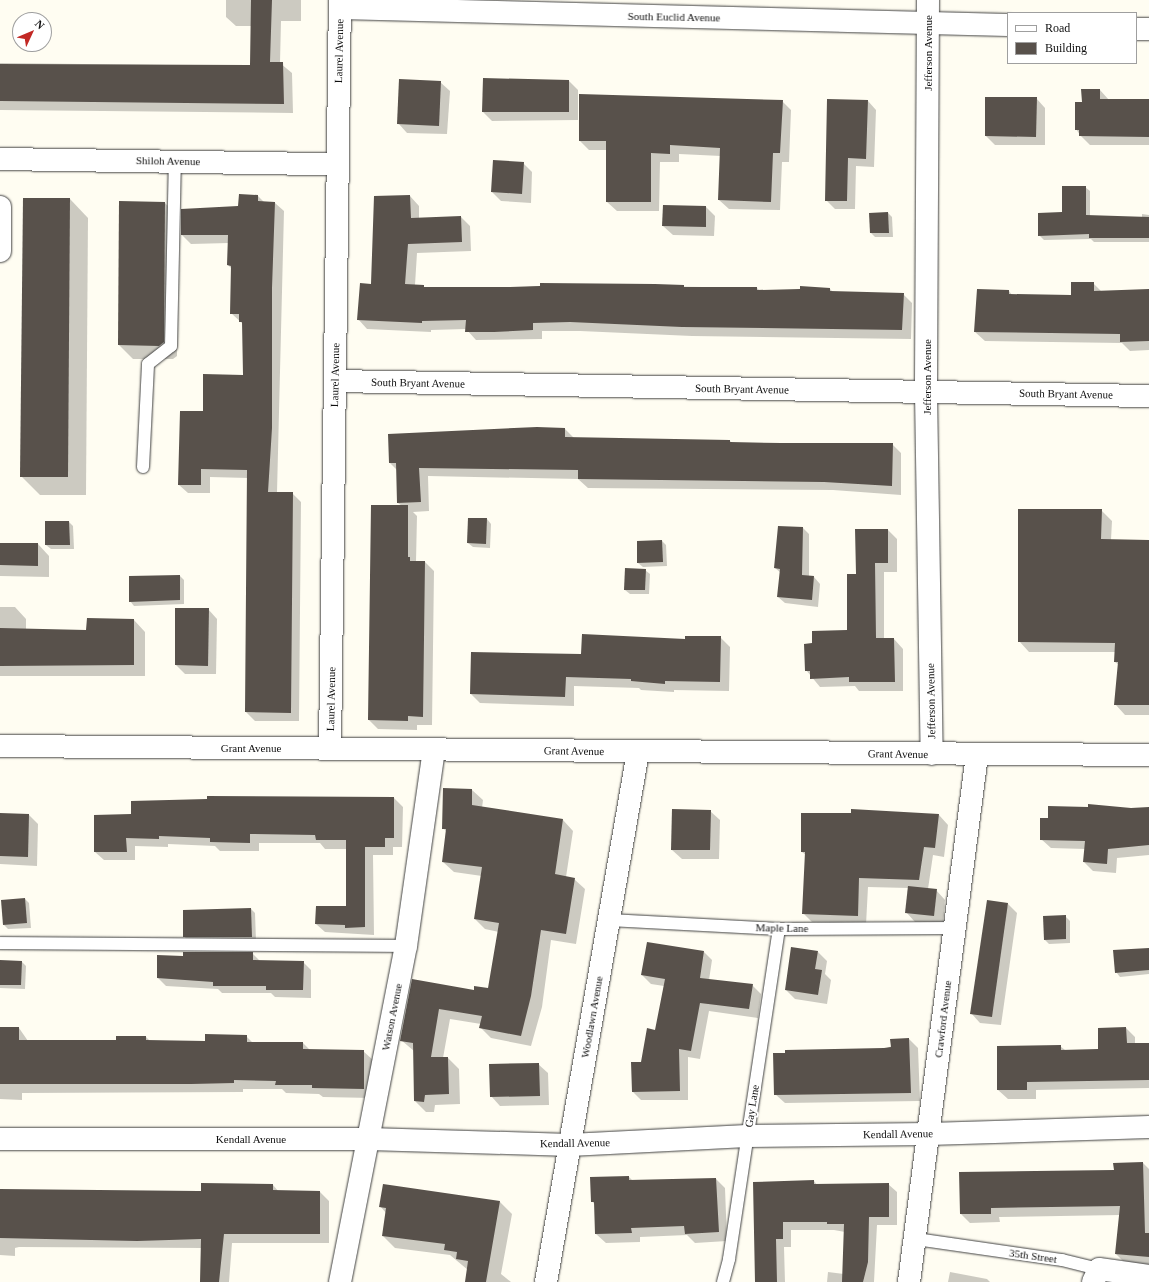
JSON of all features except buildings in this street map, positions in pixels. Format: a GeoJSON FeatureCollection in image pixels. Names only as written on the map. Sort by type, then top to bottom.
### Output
{"type":"FeatureCollection","features":[{"type":"Feature","properties":{"kind":"street","name":"Jefferson Avenue"},"geometry":{"type":"LineString","coordinates":[[928,0],[926,392],[932,754]]}},
{"type":"Feature","properties":{"kind":"street","name":"South Euclid Avenue"},"geometry":{"type":"LineString","coordinates":[[340,4],[1007,25]]}},
{"type":"Feature","properties":{"kind":"street","name":"Laurel Avenue"},"geometry":{"type":"LineString","coordinates":[[330,749],[340,4]]}},
{"type":"Feature","properties":{"kind":"street"},"geometry":{"type":"LineString","coordinates":[[1137,29],[1149,29]]}},
{"type":"Feature","properties":{"kind":"street","name":"Shiloh Avenue"},"geometry":{"type":"LineString","coordinates":[[0,158],[337,164]]}},
{"type":"Feature","properties":{"kind":"street"},"geometry":{"type":"LineString","coordinates":[[0,207],[0,251]]}},
{"type":"Feature","properties":{"kind":"street","name":"South Bryant Avenue"},"geometry":{"type":"LineString","coordinates":[[335,381],[1149,396]]}},
{"type":"Feature","properties":{"kind":"street","name":"Grant Avenue"},"geometry":{"type":"LineString","coordinates":[[0,746],[977,755],[1149,755]]}},
{"type":"Feature","properties":{"kind":"street","name":"Watson Avenue"},"geometry":{"type":"LineString","coordinates":[[340,1282],[406,946],[434,750]]}},
{"type":"Feature","properties":{"kind":"street","name":"Woodlawn Avenue"},"geometry":{"type":"LineString","coordinates":[[546,1282],[638,752]]}},
{"type":"Feature","properties":{"kind":"street","name":"Crawford Avenue"},"geometry":{"type":"LineString","coordinates":[[909,1282],[916,1239],[977,755]]}},
{"type":"Feature","properties":{"kind":"street","name":"Kendall Avenue"},"geometry":{"type":"LineString","coordinates":[[0,1139],[369,1139],[570,1144],[747,1136],[929,1134],[1149,1127]]}},
{"type":"Feature","properties":{"kind":"street","name":"35th Street"},"geometry":{"type":"LineString","coordinates":[[1096,1276],[1149,1276]]}},
{"type":"Feature","properties":{"kind":"lane"},"geometry":{"type":"LineString","coordinates":[[143,466],[148,364],[171,346],[175,161]]}},
{"type":"Feature","properties":{"kind":"lane","name":"Maple Lane"},"geometry":{"type":"LineString","coordinates":[[609,920],[779,929],[955,928]]}},
{"type":"Feature","properties":{"kind":"lane","name":"Gay Lane"},"geometry":{"type":"LineString","coordinates":[[723,1282],[729,1259],[779,929]]}},
{"type":"Feature","properties":{"kind":"lane"},"geometry":{"type":"LineString","coordinates":[[0,943],[406,946]]}},
{"type":"Feature","properties":{"kind":"lane","name":"35th Street"},"geometry":{"type":"LineString","coordinates":[[916,1239],[1062,1260],[1096,1276]]}}]}
